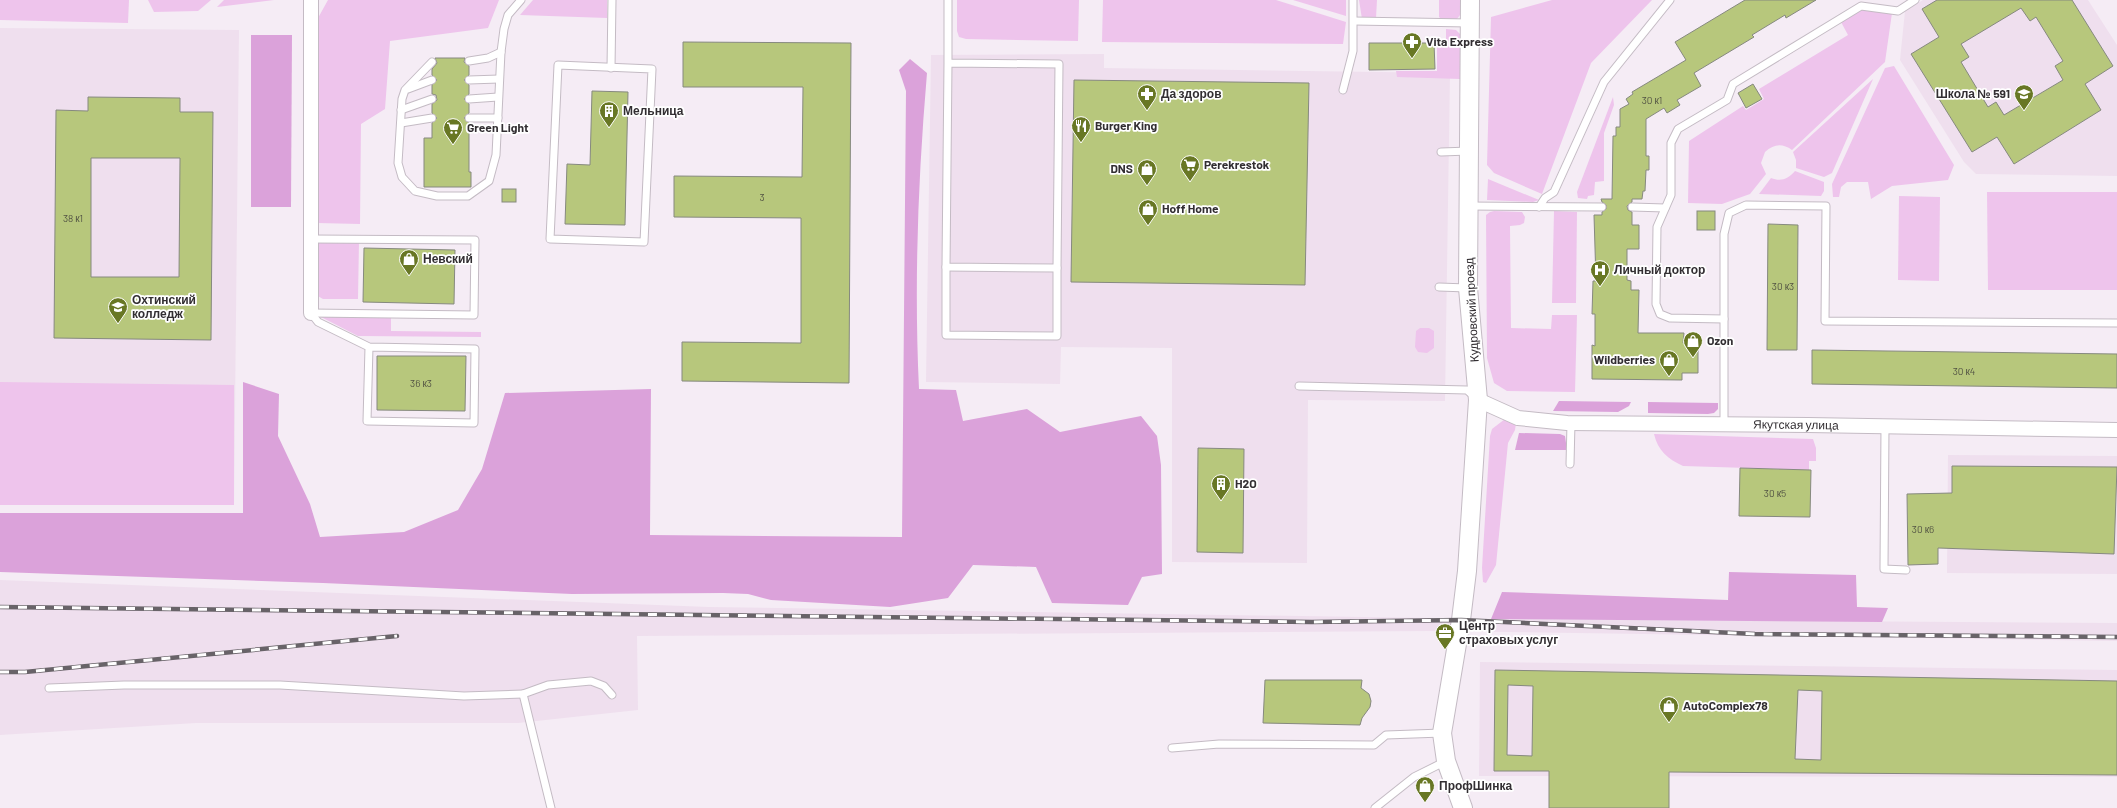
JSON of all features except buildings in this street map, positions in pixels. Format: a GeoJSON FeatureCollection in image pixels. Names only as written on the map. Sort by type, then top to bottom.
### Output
{"type":"FeatureCollection","features":[{"type":"Feature","properties":{"kind":"street"},"geometry":{"type":"LineString","coordinates":[[311,0],[311,313]]}},
{"type":"Feature","properties":{"kind":"street","name":"Кудровский проезд"},"geometry":{"type":"LineString","coordinates":[[1462,808],[1446,761],[1442,733],[1461,620],[1467,571],[1478,400],[1468,288],[1470,0]]}},
{"type":"Feature","properties":{"kind":"street","name":"Якутская улица"},"geometry":{"type":"LineString","coordinates":[[1478,400],[1518,418],[1571,423],[2117,430]]}},
{"type":"Feature","properties":{"kind":"lane"},"geometry":{"type":"LineString","coordinates":[[611,68],[612,0]]}},
{"type":"Feature","properties":{"kind":"lane"},"geometry":{"type":"LineString","coordinates":[[948,0],[946,335],[1057,336],[1059,64],[948,63]]}},
{"type":"Feature","properties":{"kind":"lane"},"geometry":{"type":"LineString","coordinates":[[1343,90],[1353,51],[1353,0]]}},
{"type":"Feature","properties":{"kind":"lane"},"geometry":{"type":"LineString","coordinates":[[1539,207],[1545,198],[1554,192],[1604,82],[1670,0]]}},
{"type":"Feature","properties":{"kind":"lane"},"geometry":{"type":"LineString","coordinates":[[1724,319],[1670,318],[1660,314],[1656,304],[1657,227],[1671,195],[1671,143],[1678,129],[1727,100],[1733,84],[1861,6],[1898,11],[1916,0]]}},
{"type":"Feature","properties":{"kind":"lane"},"geometry":{"type":"LineString","coordinates":[[432,62],[405,90],[401,110],[398,162],[402,177],[415,191],[437,196],[468,196],[489,181],[496,155],[501,52],[508,15],[518,2]]}},
{"type":"Feature","properties":{"kind":"lane"},"geometry":{"type":"LineString","coordinates":[[1354,21],[1469,23]]}},
{"type":"Feature","properties":{"kind":"lane"},"geometry":{"type":"LineString","coordinates":[[469,62],[488,58],[501,52]]}},
{"type":"Feature","properties":{"kind":"lane"},"geometry":{"type":"LineString","coordinates":[[558,65],[611,68],[652,69],[644,242],[550,239],[558,65]]}},
{"type":"Feature","properties":{"kind":"lane"},"geometry":{"type":"LineString","coordinates":[[469,80],[499,79]]}},
{"type":"Feature","properties":{"kind":"lane"},"geometry":{"type":"LineString","coordinates":[[405,90],[432,80]]}},
{"type":"Feature","properties":{"kind":"lane"},"geometry":{"type":"LineString","coordinates":[[469,98],[498,97]]}},
{"type":"Feature","properties":{"kind":"lane"},"geometry":{"type":"LineString","coordinates":[[401,110],[432,99]]}},
{"type":"Feature","properties":{"kind":"lane"},"geometry":{"type":"LineString","coordinates":[[401,123],[432,118]]}},
{"type":"Feature","properties":{"kind":"lane"},"geometry":{"type":"LineString","coordinates":[[469,118],[498,118]]}},
{"type":"Feature","properties":{"kind":"lane"},"geometry":{"type":"LineString","coordinates":[[1441,152],[1469,151]]}},
{"type":"Feature","properties":{"kind":"lane"},"geometry":{"type":"LineString","coordinates":[[1724,425],[1724,234],[1729,213],[1746,205],[1826,206],[1825,321],[2117,323]]}},
{"type":"Feature","properties":{"kind":"lane"},"geometry":{"type":"LineString","coordinates":[[1469,206],[1602,207]]}},
{"type":"Feature","properties":{"kind":"lane"},"geometry":{"type":"LineString","coordinates":[[1632,207],[1665,208]]}},
{"type":"Feature","properties":{"kind":"lane"},"geometry":{"type":"LineString","coordinates":[[311,239],[475,240],[474,315],[311,313]]}},
{"type":"Feature","properties":{"kind":"lane"},"geometry":{"type":"LineString","coordinates":[[946,267],[1057,268]]}},
{"type":"Feature","properties":{"kind":"lane"},"geometry":{"type":"LineString","coordinates":[[1439,287],[1468,288]]}},
{"type":"Feature","properties":{"kind":"lane"},"geometry":{"type":"LineString","coordinates":[[311,313],[318,322],[369,347],[475,349],[474,423],[367,421],[369,347]]}},
{"type":"Feature","properties":{"kind":"lane"},"geometry":{"type":"LineString","coordinates":[[1299,386],[1467,390],[1478,400]]}},
{"type":"Feature","properties":{"kind":"lane"},"geometry":{"type":"LineString","coordinates":[[1570,464],[1571,423]]}},
{"type":"Feature","properties":{"kind":"lane"},"geometry":{"type":"LineString","coordinates":[[1885,426],[1884,569],[1906,570]]}},
{"type":"Feature","properties":{"kind":"lane"},"geometry":{"type":"LineString","coordinates":[[49,688],[124,685],[280,685],[464,696],[523,694],[548,684],[591,681],[604,686],[612,696]]}},
{"type":"Feature","properties":{"kind":"lane"},"geometry":{"type":"LineString","coordinates":[[523,694],[551,808]]}},
{"type":"Feature","properties":{"kind":"lane"},"geometry":{"type":"LineString","coordinates":[[1172,748],[1219,744],[1374,745],[1386,735],[1442,733]]}},
{"type":"Feature","properties":{"kind":"lane"},"geometry":{"type":"LineString","coordinates":[[1375,808],[1414,777],[1446,761]]}},
{"type":"Feature","properties":{"kind":"shaded area"},"geometry":{"type":"Polygon","coordinates":[[[0,0],[129,0],[128,23],[0,20],[0,0]]]}},
{"type":"Feature","properties":{"kind":"shaded area"},"geometry":{"type":"Polygon","coordinates":[[[148,0],[211,0],[198,11],[154,12],[148,0]]]}},
{"type":"Feature","properties":{"kind":"shaded area"},"geometry":{"type":"Polygon","coordinates":[[[224,0],[274,0],[217,7],[224,0]]]}},
{"type":"Feature","properties":{"kind":"shaded area"},"geometry":{"type":"Polygon","coordinates":[[[328,0],[499,0],[488,28],[390,41],[385,109],[361,124],[360,224],[317,223],[318,18],[328,0]]]}},
{"type":"Feature","properties":{"kind":"shaded area"},"geometry":{"type":"Polygon","coordinates":[[[533,0],[607,0],[607,18],[520,15],[533,0]]]}},
{"type":"Feature","properties":{"kind":"shaded area"},"geometry":{"type":"Polygon","coordinates":[[[957,0],[1079,0],[1078,41],[966,39],[959,37],[957,31],[957,0]]]}},
{"type":"Feature","properties":{"kind":"shaded area"},"geometry":{"type":"Polygon","coordinates":[[[1103,0],[1276,0],[1346,22],[1343,44],[1102,42],[1103,0]]]}},
{"type":"Feature","properties":{"kind":"shaded area"},"geometry":{"type":"Polygon","coordinates":[[[1293,0],[1346,0],[1346,16],[1293,0]]]}},
{"type":"Feature","properties":{"kind":"shaded area"},"geometry":{"type":"Polygon","coordinates":[[[1359,0],[1377,0],[1376,18],[1362,19],[1359,0]]]}},
{"type":"Feature","properties":{"kind":"shaded area"},"geometry":{"type":"Polygon","coordinates":[[[1439,0],[1460,0],[1460,15],[1457,19],[1441,19],[1439,17],[1439,0]]]}},
{"type":"Feature","properties":{"kind":"shaded area"},"geometry":{"type":"Polygon","coordinates":[[[1552,0],[1652,0],[1591,63],[1542,194],[1494,173],[1487,165],[1491,17],[1552,0]]]}},
{"type":"Feature","properties":{"kind":"shaded area","name":"Школа № 591"},"geometry":{"type":"Polygon","coordinates":[[[1923,0],[2088,0],[2117,45],[2117,176],[1976,174],[1964,162],[1900,60],[1905,11],[1923,0]]]}},
{"type":"Feature","properties":{"kind":"shaded area"},"geometry":{"type":"Polygon","coordinates":[[[1863,9],[1892,13],[1885,62],[1792,150],[1785,146],[1778,145],[1765,152],[1761,163],[1766,174],[1750,194],[1722,204],[1688,203],[1689,141],[1743,106],[1746,110],[1764,99],[1759,89],[1848,35],[1841,22],[1863,9]]]}},
{"type":"Feature","properties":{"kind":"shaded area","name":"Охтинский колледж"},"geometry":{"type":"Polygon","coordinates":[[[0,28],[239,30],[234,505],[0,505],[0,28]]]}},
{"type":"Feature","properties":{"kind":"shaded area"},"geometry":{"type":"Polygon","coordinates":[[[1446,29],[1456,30],[1461,35],[1460,79],[1397,77],[1396,71],[1437,71],[1437,42],[1446,42],[1446,29]]]}},
{"type":"Feature","properties":{"kind":"shaded area"},"geometry":{"type":"Polygon","coordinates":[[[251,35],[292,35],[291,207],[251,207],[251,35]]]}},
{"type":"Feature","properties":{"kind":"shaded area"},"geometry":{"type":"Polygon","coordinates":[[[1104,54],[1104,68],[1450,73],[1445,401],[1308,400],[1307,563],[1172,562],[1172,348],[1061,347],[1060,384],[926,382],[931,55],[1104,54]]]}},
{"type":"Feature","properties":{"kind":"shaded area"},"geometry":{"type":"Polygon","coordinates":[[[910,59],[927,73],[919,191],[917,310],[919,389],[956,390],[963,421],[1027,409],[1060,432],[1141,416],[1157,436],[1161,465],[1162,574],[1142,577],[1128,605],[1052,603],[1036,567],[973,565],[948,598],[890,607],[771,600],[748,594],[723,593],[572,594],[323,583],[0,572],[0,513],[243,513],[243,382],[279,394],[278,436],[310,504],[320,537],[404,532],[458,510],[482,469],[505,393],[651,389],[650,535],[902,537],[906,91],[899,70],[910,59]]]}},
{"type":"Feature","properties":{"kind":"shaded area"},"geometry":{"type":"Polygon","coordinates":[[[1894,66],[1954,165],[1948,180],[1892,186],[1871,199],[1868,182],[1847,182],[1841,187],[1839,197],[1833,197],[1832,184],[1885,68],[1894,66]]]}},
{"type":"Feature","properties":{"kind":"shaded area"},"geometry":{"type":"Polygon","coordinates":[[[1873,79],[1832,173],[1824,177],[1796,168],[1796,160],[1793,152],[1873,79]]]}},
{"type":"Feature","properties":{"kind":"shaded area"},"geometry":{"type":"Polygon","coordinates":[[[1613,97],[1614,105],[1604,133],[1604,181],[1595,182],[1594,195],[1588,196],[1587,199],[1578,198],[1577,192],[1613,97]]]}},
{"type":"Feature","properties":{"kind":"shaded area"},"geometry":{"type":"Polygon","coordinates":[[[1795,171],[1824,182],[1824,191],[1821,196],[1759,194],[1771,178],[1781,180],[1790,176],[1795,171]]]}},
{"type":"Feature","properties":{"kind":"shaded area"},"geometry":{"type":"Polygon","coordinates":[[[1488,179],[1539,200],[1533,202],[1487,200],[1488,179]]]}},
{"type":"Feature","properties":{"kind":"shaded area"},"geometry":{"type":"Polygon","coordinates":[[[1987,192],[2117,192],[2117,290],[1988,290],[1987,192]]]}},
{"type":"Feature","properties":{"kind":"shaded area"},"geometry":{"type":"Polygon","coordinates":[[[1899,196],[1940,197],[1939,281],[1898,280],[1899,196]]]}},
{"type":"Feature","properties":{"kind":"shaded area"},"geometry":{"type":"Polygon","coordinates":[[[1494,211],[1522,212],[1525,217],[1524,223],[1510,226],[1511,328],[1551,329],[1552,315],[1577,315],[1575,392],[1507,391],[1494,383],[1487,358],[1486,215],[1494,211]]]}},
{"type":"Feature","properties":{"kind":"shaded area"},"geometry":{"type":"Polygon","coordinates":[[[1554,211],[1577,212],[1576,303],[1552,303],[1554,211]]]}},
{"type":"Feature","properties":{"kind":"shaded area"},"geometry":{"type":"Polygon","coordinates":[[[315,241],[359,241],[358,299],[323,299],[316,295],[315,241]]]}},
{"type":"Feature","properties":{"kind":"shaded area"},"geometry":{"type":"Polygon","coordinates":[[[321,317],[391,317],[391,331],[481,332],[481,337],[358,336],[321,317]]]}},
{"type":"Feature","properties":{"kind":"shaded area"},"geometry":{"type":"Polygon","coordinates":[[[1420,328],[1429,328],[1434,331],[1434,348],[1427,353],[1418,352],[1415,347],[1416,331],[1420,328]]]}},
{"type":"Feature","properties":{"kind":"shaded area"},"geometry":{"type":"Polygon","coordinates":[[[0,382],[234,385],[234,505],[0,505],[0,382]]]}},
{"type":"Feature","properties":{"kind":"shaded area"},"geometry":{"type":"Polygon","coordinates":[[[1559,401],[1631,402],[1629,406],[1618,412],[1553,411],[1559,401]]]}},
{"type":"Feature","properties":{"kind":"shaded area"},"geometry":{"type":"Polygon","coordinates":[[[1648,402],[1718,403],[1718,409],[1714,413],[1708,414],[1648,413],[1648,402]]]}},
{"type":"Feature","properties":{"kind":"shaded area"},"geometry":{"type":"Polygon","coordinates":[[[1505,419],[1516,423],[1515,430],[1508,443],[1496,565],[1486,583],[1483,582],[1482,568],[1490,436],[1492,429],[1505,419]]]}},
{"type":"Feature","properties":{"kind":"shaded area"},"geometry":{"type":"Polygon","coordinates":[[[1519,433],[1560,434],[1565,436],[1567,450],[1515,450],[1519,433]]]}},
{"type":"Feature","properties":{"kind":"shaded area"},"geometry":{"type":"Polygon","coordinates":[[[1654,434],[1813,439],[1816,448],[1816,461],[1809,461],[1809,470],[1683,466],[1664,454],[1658,445],[1654,434]]]}},
{"type":"Feature","properties":{"kind":"shaded area"},"geometry":{"type":"Polygon","coordinates":[[[1948,455],[2117,456],[2117,574],[1947,573],[1948,455]]]}},
{"type":"Feature","properties":{"kind":"shaded area"},"geometry":{"type":"Polygon","coordinates":[[[1729,572],[1856,575],[1857,607],[1888,608],[1882,622],[1491,619],[1502,592],[1728,600],[1729,572]]]}},
{"type":"Feature","properties":{"kind":"shaded area"},"geometry":{"type":"Polygon","coordinates":[[[0,580],[709,607],[1491,619],[2117,623],[2117,641],[1435,631],[637,636],[638,710],[518,723],[196,723],[0,735],[0,580]]]}},
{"type":"Feature","properties":{"kind":"shaded area"},"geometry":{"type":"Polygon","coordinates":[[[1480,662],[2117,670],[2117,777],[1479,776],[1480,662]]]}},
{"type":"Feature","properties":{"kind":"railway"},"geometry":{"type":"LineString","coordinates":[[0,607],[1312,622],[1461,620],[1755,634],[2117,637]]}},
{"type":"Feature","properties":{"kind":"railway"},"geometry":{"type":"LineString","coordinates":[[0,672],[25,672],[397,636]]}},
{"type":"Feature","properties":{"kind":"place","name":"Vita Express"},"geometry":{"type":"Point","coordinates":[1412,59]}},
{"type":"Feature","properties":{"kind":"place","name":"Да здоров"},"geometry":{"type":"Point","coordinates":[1147,111]}},
{"type":"Feature","properties":{"kind":"place","name":"Школа № 591"},"geometry":{"type":"Point","coordinates":[2024,111]}},
{"type":"Feature","properties":{"kind":"place","name":"Мельница"},"geometry":{"type":"Point","coordinates":[609,128]}},
{"type":"Feature","properties":{"kind":"place","name":"Burger King"},"geometry":{"type":"Point","coordinates":[1081,143]}},
{"type":"Feature","properties":{"kind":"place","name":"Green Light"},"geometry":{"type":"Point","coordinates":[453,145]}},
{"type":"Feature","properties":{"kind":"place","name":"Perekrestok"},"geometry":{"type":"Point","coordinates":[1190,182]}},
{"type":"Feature","properties":{"kind":"place","name":"DNS"},"geometry":{"type":"Point","coordinates":[1147,186]}},
{"type":"Feature","properties":{"kind":"place","name":"Hoff Home"},"geometry":{"type":"Point","coordinates":[1148,226]}},
{"type":"Feature","properties":{"kind":"place","name":"Невский"},"geometry":{"type":"Point","coordinates":[409,276]}},
{"type":"Feature","properties":{"kind":"place","name":"Личный доктор"},"geometry":{"type":"Point","coordinates":[1600,287]}},
{"type":"Feature","properties":{"kind":"place","name":"Охтинский колледж"},"geometry":{"type":"Point","coordinates":[118,324]}},
{"type":"Feature","properties":{"kind":"place","name":"Ozon"},"geometry":{"type":"Point","coordinates":[1693,358]}},
{"type":"Feature","properties":{"kind":"place","name":"Wildberries"},"geometry":{"type":"Point","coordinates":[1669,377]}},
{"type":"Feature","properties":{"kind":"place","name":"H2O"},"geometry":{"type":"Point","coordinates":[1221,501]}},
{"type":"Feature","properties":{"kind":"place","name":"Центр страховых услуг"},"geometry":{"type":"Point","coordinates":[1445,650]}},
{"type":"Feature","properties":{"kind":"place","name":"AutoComplex78"},"geometry":{"type":"Point","coordinates":[1669,723]}},
{"type":"Feature","properties":{"kind":"place","name":"ПрофШинка"},"geometry":{"type":"Point","coordinates":[1425,803]}}]}
